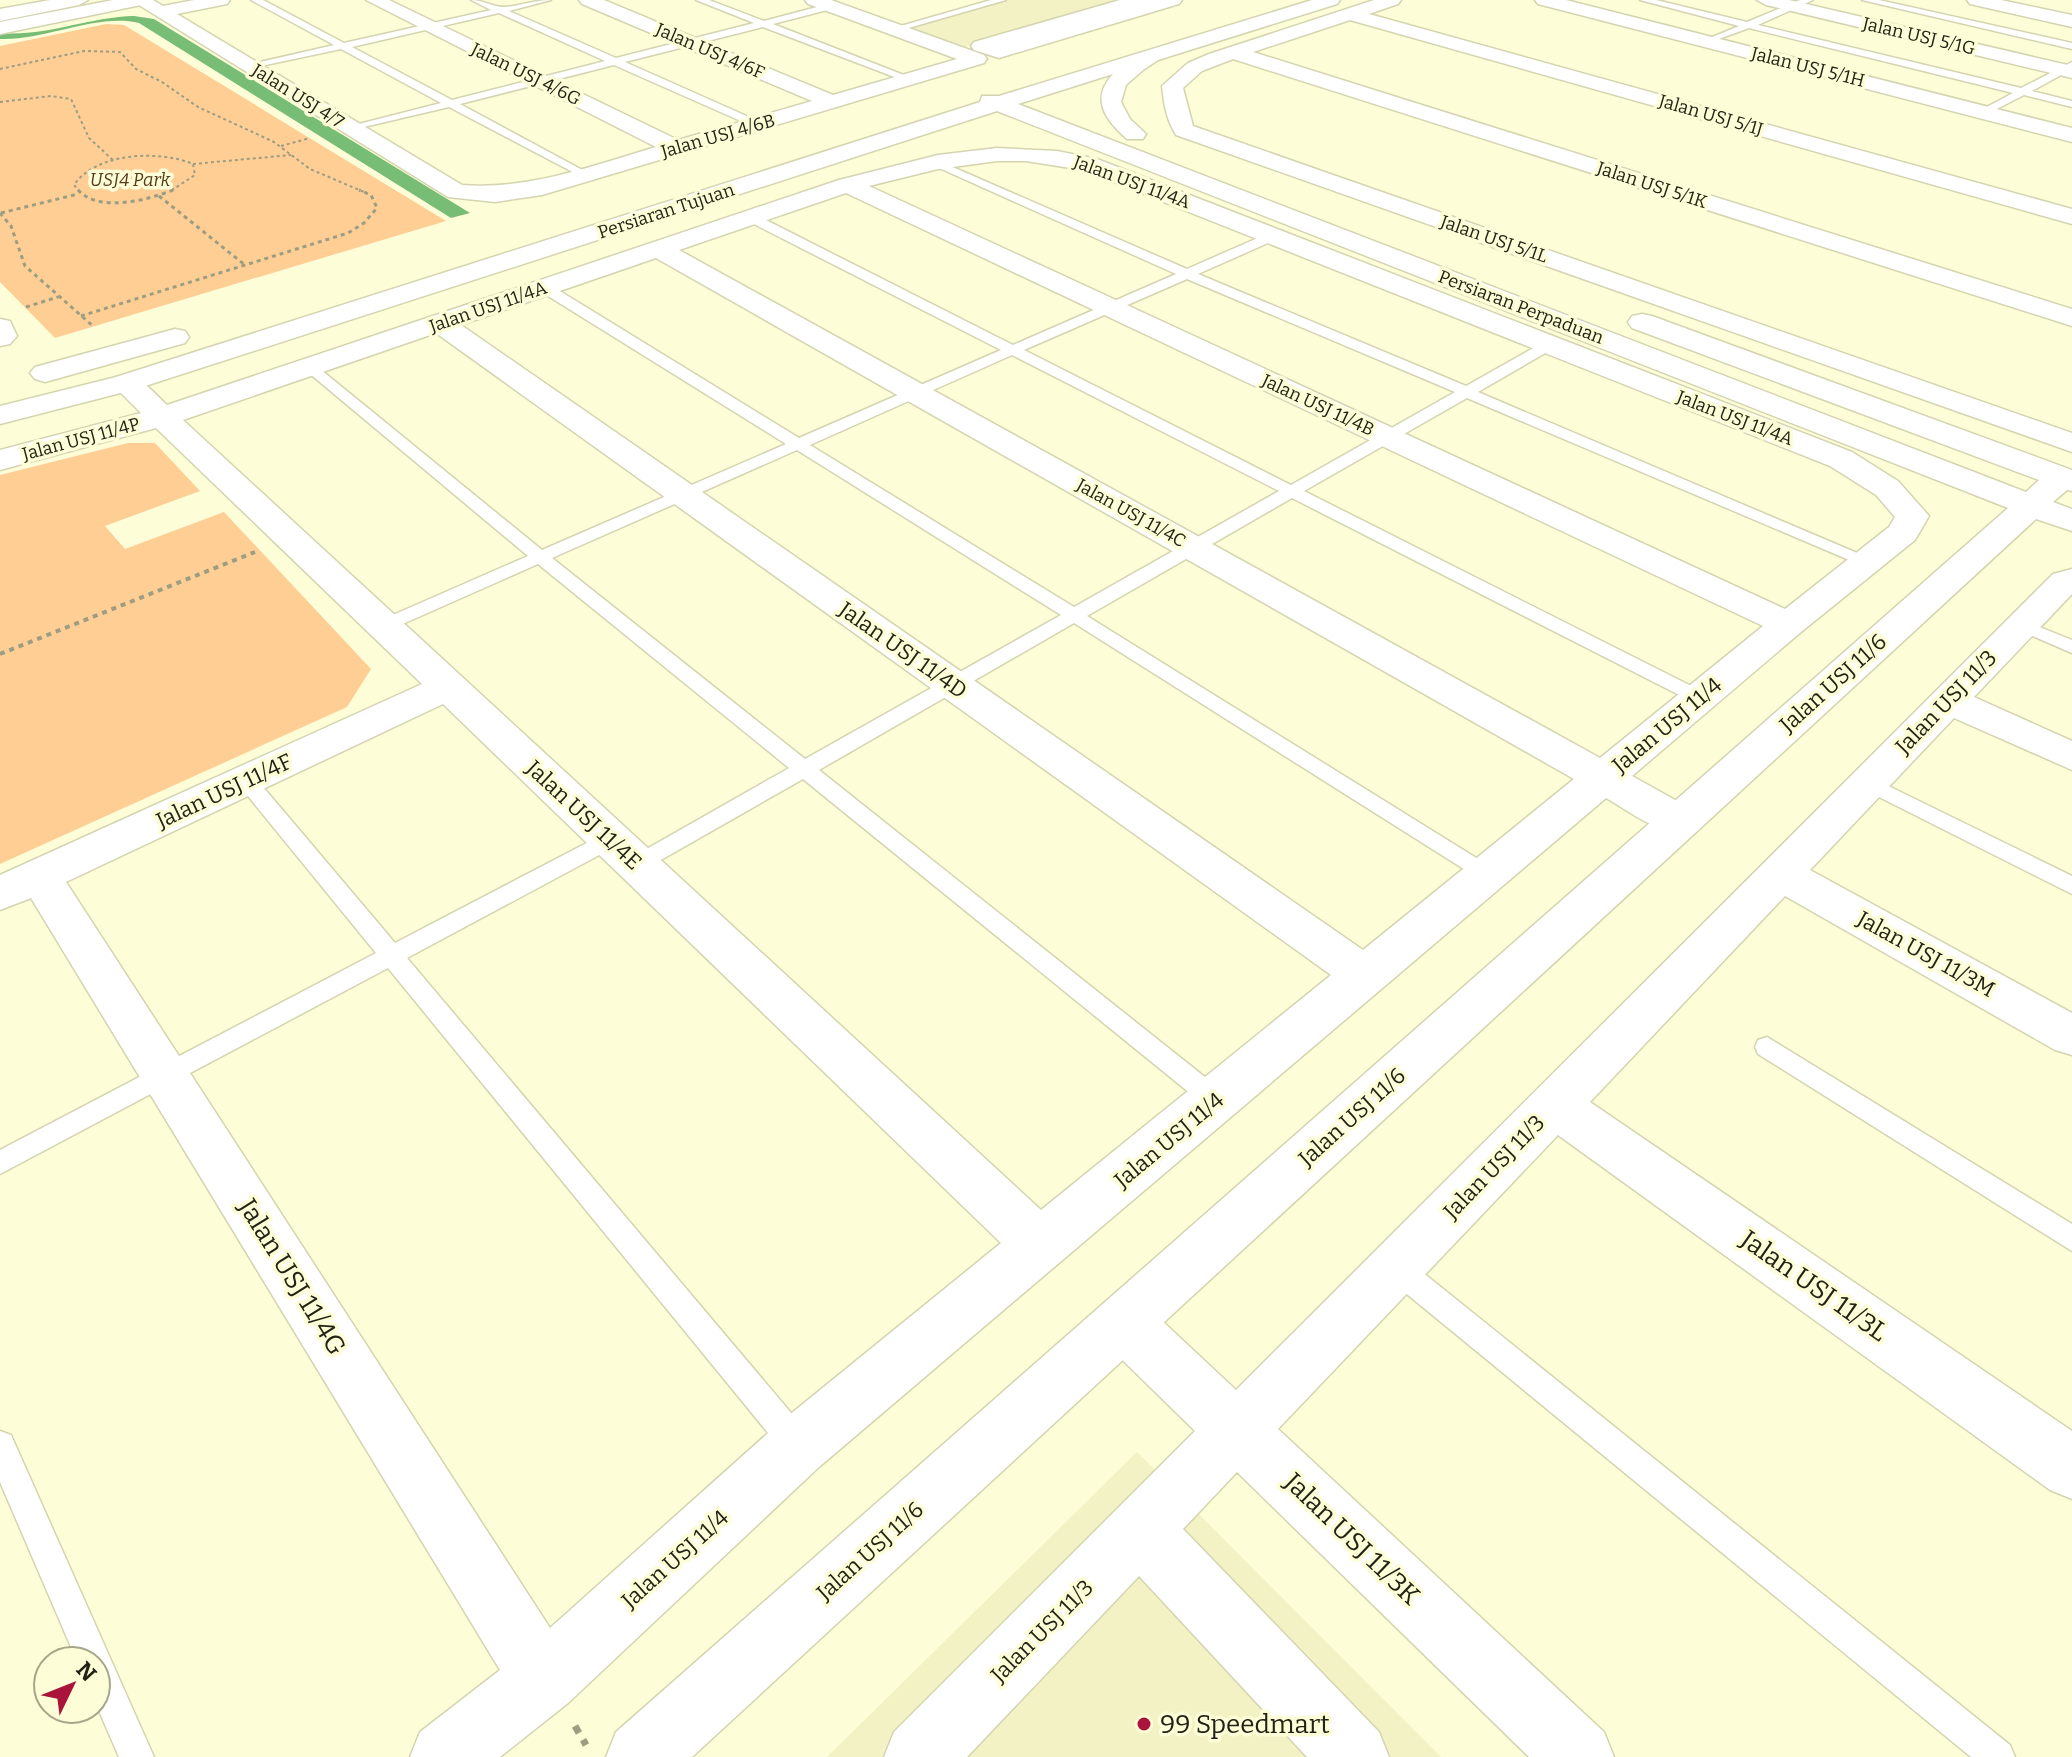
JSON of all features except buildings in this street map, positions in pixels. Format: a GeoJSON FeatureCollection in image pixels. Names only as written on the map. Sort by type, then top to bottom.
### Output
{"type":"FeatureCollection","features":[{"type":"Feature","properties":{"kind":"street"},"geometry":{"type":"LineString","coordinates":[[7,17],[79,0]]}},
{"type":"Feature","properties":{"kind":"street"},"geometry":{"type":"LineString","coordinates":[[7,17],[140,0]]}},
{"type":"Feature","properties":{"kind":"street","name":"Jalan USJ 4/7"},"geometry":{"type":"LineString","coordinates":[[140,0],[456,192]]}},
{"type":"Feature","properties":{"kind":"street"},"geometry":{"type":"LineString","coordinates":[[161,12],[221,0]]}},
{"type":"Feature","properties":{"kind":"street","name":"Jalan USJ 4/6G"},"geometry":{"type":"LineString","coordinates":[[375,0],[676,148]]}},
{"type":"Feature","properties":{"kind":"street","name":"Jalan USJ 4/6F"},"geometry":{"type":"LineString","coordinates":[[588,0],[832,102]]}},
{"type":"Feature","properties":{"kind":"street"},"geometry":{"type":"LineString","coordinates":[[828,5],[872,0]]}},
{"type":"Feature","properties":{"kind":"street"},"geometry":{"type":"LineString","coordinates":[[1140,0],[981,46],[999,52],[1173,0]]}},
{"type":"Feature","properties":{"kind":"street","name":"Persiaran Tujuan"},"geometry":{"type":"LineString","coordinates":[[0,415],[126,383],[701,200],[868,144],[998,93],[1265,0]]}},
{"type":"Feature","properties":{"kind":"street","name":"Persiaran Tujuan"},"geometry":{"type":"LineString","coordinates":[[998,93],[1026,94],[1331,0]]}},
{"type":"Feature","properties":{"kind":"street","name":"Jalan USJ 5/1L"},"geometry":{"type":"LineString","coordinates":[[1392,0],[1195,67],[1172,86],[1177,116],[1184,130],[2072,443]]}},
{"type":"Feature","properties":{"kind":"street","name":"Jalan USJ 5/1H"},"geometry":{"type":"LineString","coordinates":[[1544,0],[2072,135]]}},
{"type":"Feature","properties":{"kind":"street","name":"Jalan USJ 5/1G"},"geometry":{"type":"LineString","coordinates":[[1766,0],[1800,3],[2069,69]]}},
{"type":"Feature","properties":{"kind":"street"},"geometry":{"type":"LineString","coordinates":[[1976,0],[2072,21]]}},
{"type":"Feature","properties":{"kind":"street"},"geometry":{"type":"LineString","coordinates":[[828,5],[895,29]]}},
{"type":"Feature","properties":{"kind":"street","name":"Jalan USJ 5/1J"},"geometry":{"type":"LineString","coordinates":[[1350,14],[2072,217]]}},
{"type":"Feature","properties":{"kind":"street","name":"Jalan USJ 4/6B"},"geometry":{"type":"LineString","coordinates":[[456,192],[513,193],[584,175],[977,59],[895,29]]}},
{"type":"Feature","properties":{"kind":"street"},"geometry":{"type":"LineString","coordinates":[[1135,134],[1122,126],[1114,113],[1110,100],[1112,87],[1132,67],[1169,50]]}},
{"type":"Feature","properties":{"kind":"street","name":"Jalan USJ 5/1K"},"geometry":{"type":"LineString","coordinates":[[1232,52],[2072,318]]}},
{"type":"Feature","properties":{"kind":"street","name":"Persiaran Tujuan"},"geometry":{"type":"LineString","coordinates":[[577,214],[969,92]]}},
{"type":"Feature","properties":{"kind":"street","name":"Persiaran Perpaduan"},"geometry":{"type":"LineString","coordinates":[[969,92],[998,93],[1093,140],[2059,496]]}},
{"type":"Feature","properties":{"kind":"street","name":"Persiaran Perpaduan"},"geometry":{"type":"LineString","coordinates":[[1026,94],[1449,250]]}},
{"type":"Feature","properties":{"kind":"street"},"geometry":{"type":"LineString","coordinates":[[868,144],[973,132]]}},
{"type":"Feature","properties":{"kind":"street"},"geometry":{"type":"LineString","coordinates":[[1003,132],[1093,140]]}},
{"type":"Feature","properties":{"kind":"street","name":"Jalan USJ 11/4A"},"geometry":{"type":"LineString","coordinates":[[162,417],[847,185],[932,161],[994,154],[1063,158],[1089,164],[1841,459],[1887,488],[1903,503],[1912,516],[1903,533]]}},
{"type":"Feature","properties":{"kind":"street","name":"Jalan USJ 11/4B"},"geometry":{"type":"LineString","coordinates":[[847,185],[1788,624]]}},
{"type":"Feature","properties":{"kind":"street","name":"Jalan USJ 11/4C"},"geometry":{"type":"LineString","coordinates":[[658,249],[1680,821]]}},
{"type":"Feature","properties":{"kind":"street","name":"Persiaran Perpaduan"},"geometry":{"type":"LineString","coordinates":[[1613,311],[2059,496]]}},
{"type":"Feature","properties":{"kind":"street"},"geometry":{"type":"LineString","coordinates":[[0,338],[5,322]]}},
{"type":"Feature","properties":{"kind":"street","name":"Jalan USJ 11/4D"},"geometry":{"type":"LineString","coordinates":[[440,323],[1365,975]]}},
{"type":"Feature","properties":{"kind":"street"},"geometry":{"type":"LineString","coordinates":[[15,381],[199,331]]}},
{"type":"Feature","properties":{"kind":"street","name":"Jalan USJ 11/4E"},"geometry":{"type":"LineString","coordinates":[[126,383],[1042,1246]]}},
{"type":"Feature","properties":{"kind":"street","name":"Jalan USJ 11/4P"},"geometry":{"type":"LineString","coordinates":[[0,460],[162,417]]}},
{"type":"Feature","properties":{"kind":"street","name":"Jalan USJ 11/6"},"geometry":{"type":"LineString","coordinates":[[641,1757],[1680,821],[2059,496]]}},
{"type":"Feature","properties":{"kind":"street","name":"Jalan USJ 11/4"},"geometry":{"type":"LineString","coordinates":[[445,1757],[544,1679],[798,1446],[1788,624],[1903,533]]}},
{"type":"Feature","properties":{"kind":"street","name":"Jalan USJ 11/3"},"geometry":{"type":"LineString","coordinates":[[919,1757],[2065,581],[2072,580]]}},
{"type":"Feature","properties":{"kind":"street","name":"Jalan USJ 11/4F"},"geometry":{"type":"LineString","coordinates":[[20,885],[448,687]]}},
{"type":"Feature","properties":{"kind":"street"},"geometry":{"type":"LineString","coordinates":[[1949,700],[2072,757]]}},
{"type":"Feature","properties":{"kind":"street","name":"Jalan USJ 11/3M"},"geometry":{"type":"LineString","coordinates":[[1780,873],[2072,1036]]}},
{"type":"Feature","properties":{"kind":"street","name":"Jalan USJ 11/4G"},"geometry":{"type":"LineString","coordinates":[[20,885],[166,1075],[544,1679]]}},
{"type":"Feature","properties":{"kind":"street","name":"Jalan USJ 11/3L"},"geometry":{"type":"LineString","coordinates":[[1555,1105],[2072,1468]]}},
{"type":"Feature","properties":{"kind":"street","name":"Jalan USJ 11/3K"},"geometry":{"type":"LineString","coordinates":[[1124,1323],[1579,1757]]}},
{"type":"Feature","properties":{"kind":"street"},"geometry":{"type":"LineString","coordinates":[[1141,1531],[1354,1757]]}},
{"type":"Feature","properties":{"kind":"lane"},"geometry":{"type":"LineString","coordinates":[[256,0],[447,105],[584,175]]}},
{"type":"Feature","properties":{"kind":"lane"},"geometry":{"type":"LineString","coordinates":[[476,0],[756,124]]}},
{"type":"Feature","properties":{"kind":"lane"},"geometry":{"type":"LineString","coordinates":[[251,67],[546,0]]}},
{"type":"Feature","properties":{"kind":"lane"},"geometry":{"type":"LineString","coordinates":[[701,0],[909,79]]}},
{"type":"Feature","properties":{"kind":"lane"},"geometry":{"type":"LineString","coordinates":[[895,29],[1001,0]]}},
{"type":"Feature","properties":{"kind":"lane"},"geometry":{"type":"LineString","coordinates":[[1645,0],[2072,104]]}},
{"type":"Feature","properties":{"kind":"lane"},"geometry":{"type":"LineString","coordinates":[[1867,0],[2072,46]]}},
{"type":"Feature","properties":{"kind":"lane"},"geometry":{"type":"LineString","coordinates":[[1708,42],[1800,3]]}},
{"type":"Feature","properties":{"kind":"lane"},"geometry":{"type":"LineString","coordinates":[[351,129],[828,5]]}},
{"type":"Feature","properties":{"kind":"lane"},"geometry":{"type":"LineString","coordinates":[[1985,112],[2069,69]]}},
{"type":"Feature","properties":{"kind":"lane"},"geometry":{"type":"LineString","coordinates":[[932,161],[1187,274],[1867,561]]}},
{"type":"Feature","properties":{"kind":"lane"},"geometry":{"type":"LineString","coordinates":[[752,218],[1700,698]]}},
{"type":"Feature","properties":{"kind":"lane"},"geometry":{"type":"LineString","coordinates":[[383,626],[1273,236]]}},
{"type":"Feature","properties":{"kind":"lane"},"geometry":{"type":"LineString","coordinates":[[545,288],[1074,615],[1486,875]]}},
{"type":"Feature","properties":{"kind":"lane"},"geometry":{"type":"LineString","coordinates":[[0,1163],[390,956],[806,768],[1549,345]]}},
{"type":"Feature","properties":{"kind":"lane"},"geometry":{"type":"LineString","coordinates":[[310,368],[540,557],[1216,1100]]}},
{"type":"Feature","properties":{"kind":"lane"},"geometry":{"type":"LineString","coordinates":[[2022,625],[2072,647]]}},
{"type":"Feature","properties":{"kind":"lane"},"geometry":{"type":"LineString","coordinates":[[246,780],[798,1446]]}},
{"type":"Feature","properties":{"kind":"lane"},"geometry":{"type":"LineString","coordinates":[[1868,783],[2072,886]]}},
{"type":"Feature","properties":{"kind":"lane"},"geometry":{"type":"LineString","coordinates":[[1767,1047],[2072,1239]]}},
{"type":"Feature","properties":{"kind":"lane"},"geometry":{"type":"LineString","coordinates":[[1396,1268],[1998,1757]]}},
{"type":"Feature","properties":{"kind":"lane"},"geometry":{"type":"LineString","coordinates":[[0,1446],[87,1645]]}},
{"type":"Feature","properties":{"kind":"lane"},"geometry":{"type":"LineString","coordinates":[[112,1701],[137,1757]]}},
{"type":"Feature","properties":{"kind":"path"},"geometry":{"type":"LineString","coordinates":[[0,69],[84,51],[120,52],[136,69],[162,82],[198,107],[281,146],[310,169],[371,195],[377,208],[355,230],[81,316],[25,266],[11,226],[1,213],[79,193]]}},
{"type":"Feature","properties":{"kind":"path"},"geometry":{"type":"LineString","coordinates":[[0,102],[51,96],[71,99],[89,138],[115,162]]}},
{"type":"Feature","properties":{"kind":"path"},"geometry":{"type":"LineString","coordinates":[[281,146],[317,137]]}},
{"type":"Feature","properties":{"kind":"path"},"geometry":{"type":"LineString","coordinates":[[193,164],[196,170],[191,181],[158,196],[117,201],[88,199],[74,185],[78,176],[90,168],[115,162],[162,156],[193,164],[291,155]]}},
{"type":"Feature","properties":{"kind":"path"},"geometry":{"type":"LineString","coordinates":[[158,196],[246,265]]}},
{"type":"Feature","properties":{"kind":"path"},"geometry":{"type":"LineString","coordinates":[[5,322],[59,297]]}},
{"type":"Feature","properties":{"kind":"path"},"geometry":{"type":"LineString","coordinates":[[0,654],[259,550]]}},
{"type":"Feature","properties":{"kind":"shaded area"},"geometry":{"type":"Polygon","coordinates":[[[1006,0],[1126,0],[964,47],[909,27],[1006,0]]]}},
{"type":"Feature","properties":{"kind":"shaded area"},"geometry":{"type":"Polygon","coordinates":[[[134,16],[154,19],[470,213],[451,218],[139,23],[88,24],[34,36],[0,39],[0,33],[34,32],[134,16]]]}},
{"type":"Feature","properties":{"kind":"shaded area"},"geometry":{"type":"Polygon","coordinates":[[[1137,1452],[1441,1757],[827,1757],[1137,1452]]]}},
{"type":"Feature","properties":{"kind":"green space","name":"USJ4 Park"},"geometry":{"type":"Polygon","coordinates":[[[106,24],[124,25],[446,221],[55,338],[0,282],[0,46],[106,24]]]}},
{"type":"Feature","properties":{"kind":"green space"},"geometry":{"type":"Polygon","coordinates":[[[128,443],[155,443],[200,491],[105,526],[125,549],[224,512],[371,669],[347,707],[0,864],[0,475],[128,443]]]}},
{"type":"Feature","properties":{"kind":"place","name":"99 Speedmart"},"geometry":{"type":"Point","coordinates":[1144,1724]}}]}
